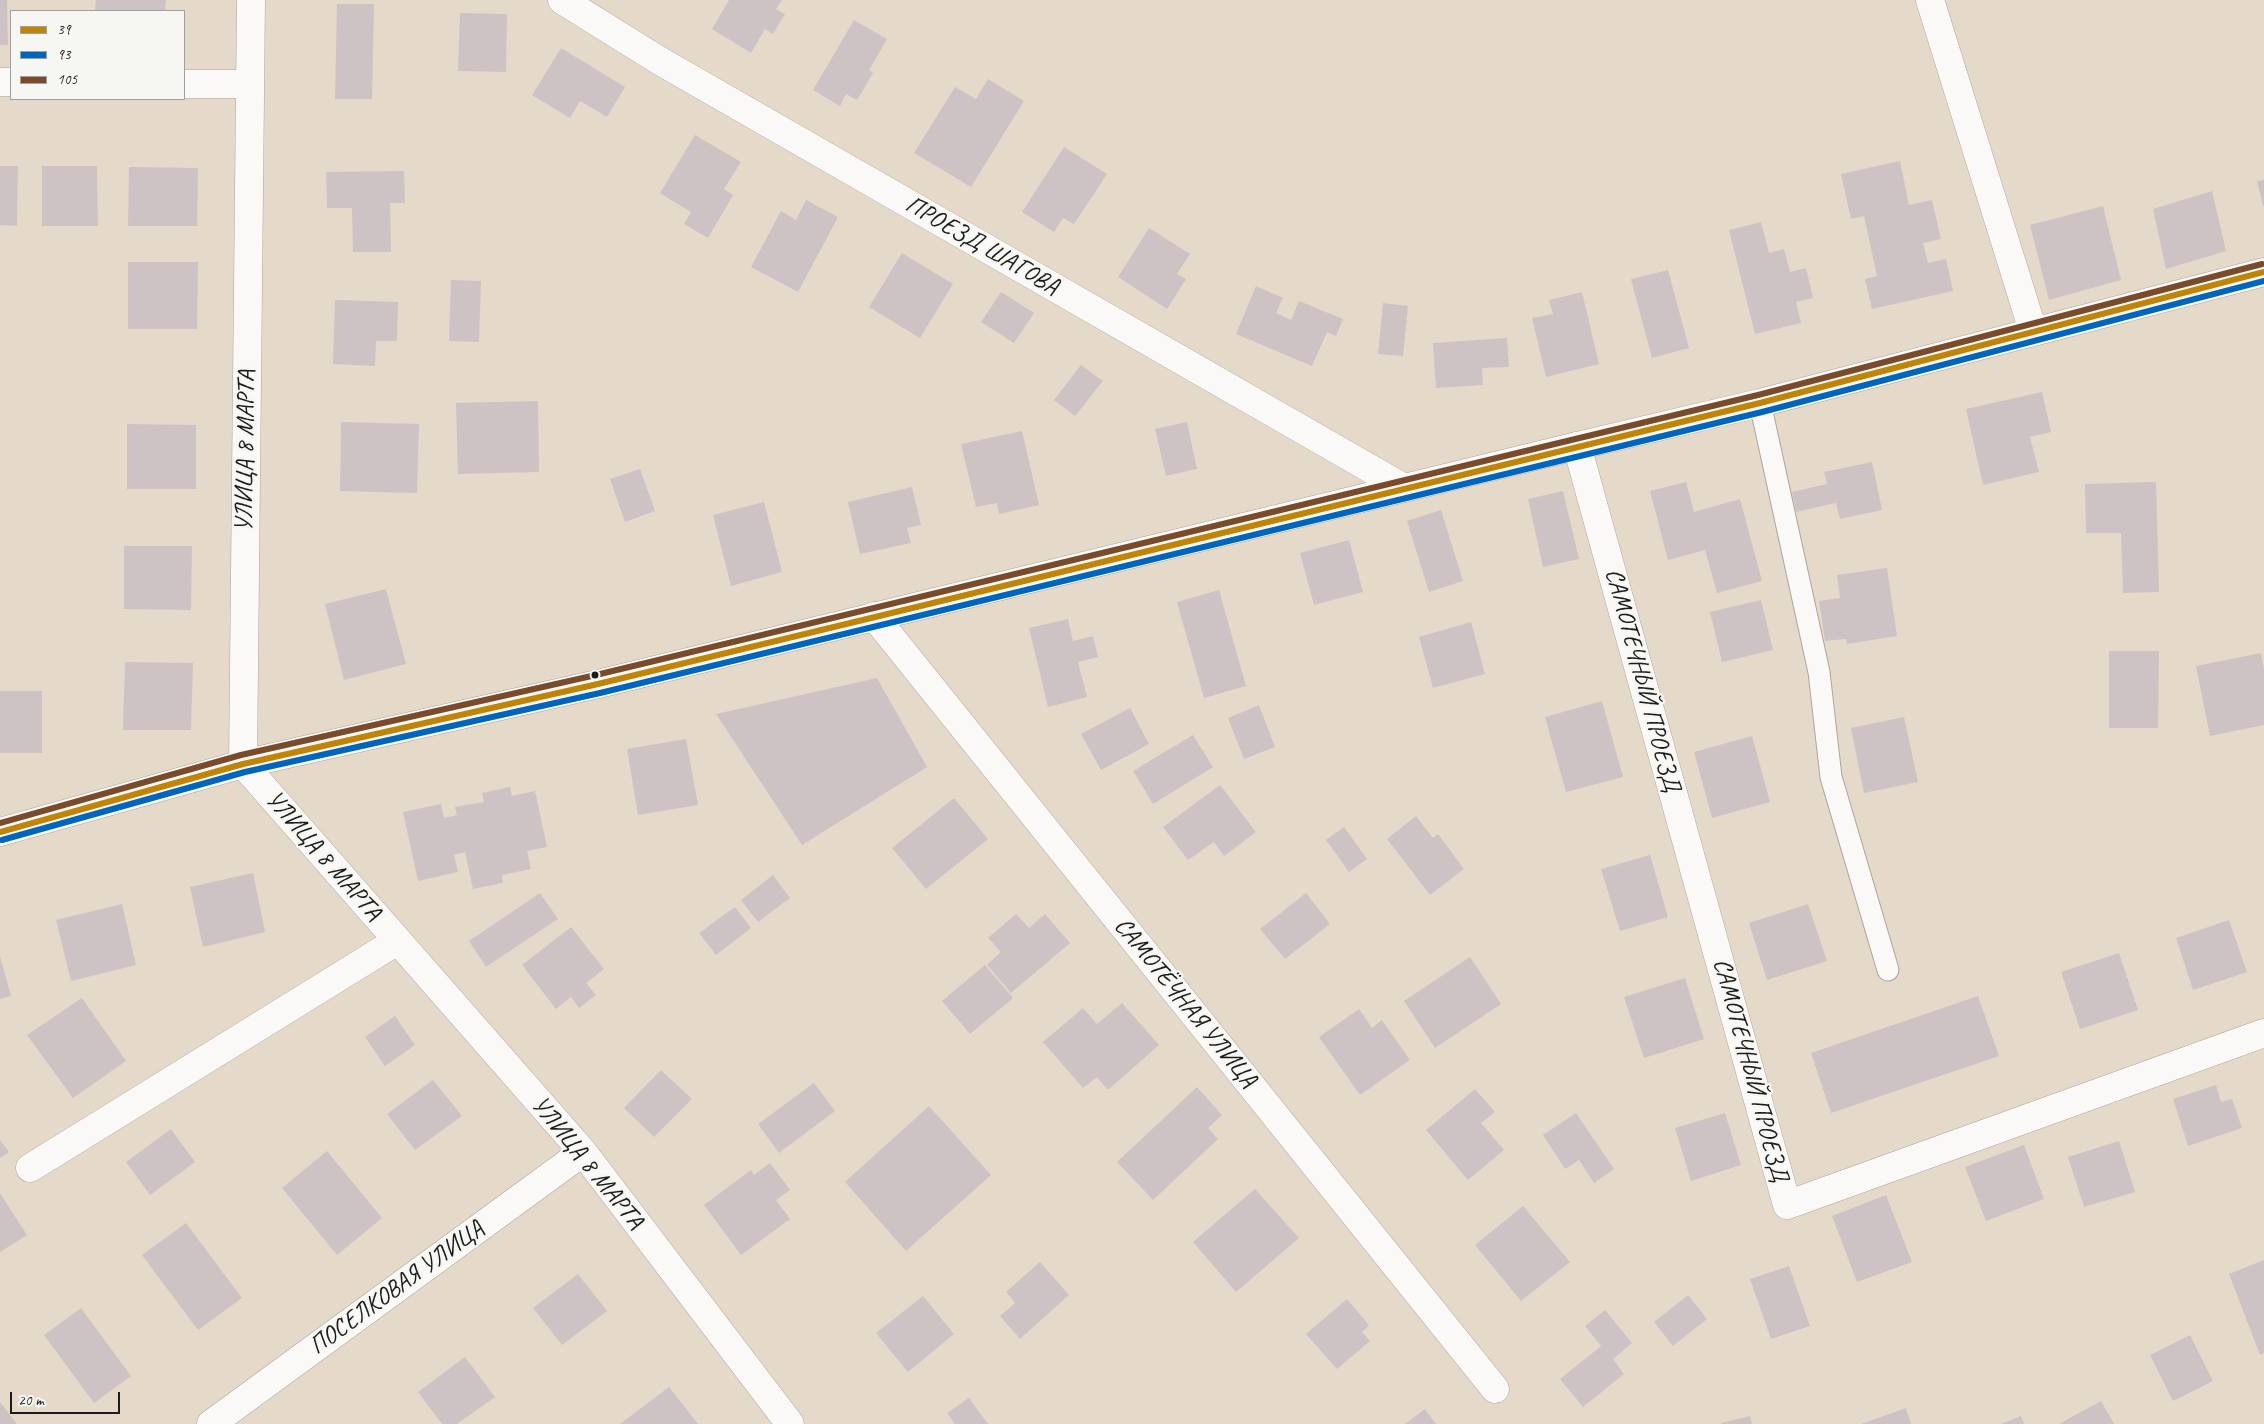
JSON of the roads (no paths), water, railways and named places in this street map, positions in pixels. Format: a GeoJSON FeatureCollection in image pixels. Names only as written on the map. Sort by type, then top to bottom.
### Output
{"type":"FeatureCollection","features":[{"type":"Feature","properties":{"kind":"street","name":"УЛИЦА 8 МАРТА"},"geometry":{"type":"LineString","coordinates":[[251,0],[243,764],[583,1152],[790,1424]]}},
{"type":"Feature","properties":{"kind":"street","name":"ПРОЕЗД ШАГОВА"},"geometry":{"type":"LineString","coordinates":[[562,0],[660,61],[1404,488]]}},
{"type":"Feature","properties":{"kind":"street"},"geometry":{"type":"LineString","coordinates":[[1930,0],[2033,331]]}},
{"type":"Feature","properties":{"kind":"street"},"geometry":{"type":"LineString","coordinates":[[185,84],[250,84]]}},
{"type":"Feature","properties":{"kind":"street"},"geometry":{"type":"LineString","coordinates":[[0,832],[243,764],[598,684],[1760,403],[2264,272]]}},
{"type":"Feature","properties":{"kind":"street","name":"САМОТЕЧНЫЙ ПРОЕЗД"},"geometry":{"type":"LineString","coordinates":[[1577,446],[1787,1205],[2264,1033]]}},
{"type":"Feature","properties":{"kind":"street","name":"САМОТЁЧНАЯ УЛИЦА"},"geometry":{"type":"LineString","coordinates":[[874,616],[1495,1389]]}},
{"type":"Feature","properties":{"kind":"street"},"geometry":{"type":"LineString","coordinates":[[30,1168],[397,941]]}},
{"type":"Feature","properties":{"kind":"street","name":"ПОСЕЛКОВАЯ УЛИЦА"},"geometry":{"type":"LineString","coordinates":[[211,1424],[583,1152]]}},
{"type":"Feature","properties":{"kind":"lane"},"geometry":{"type":"LineString","coordinates":[[1760,403],[1819,672],[1831,776],[1888,970]]}}]}
